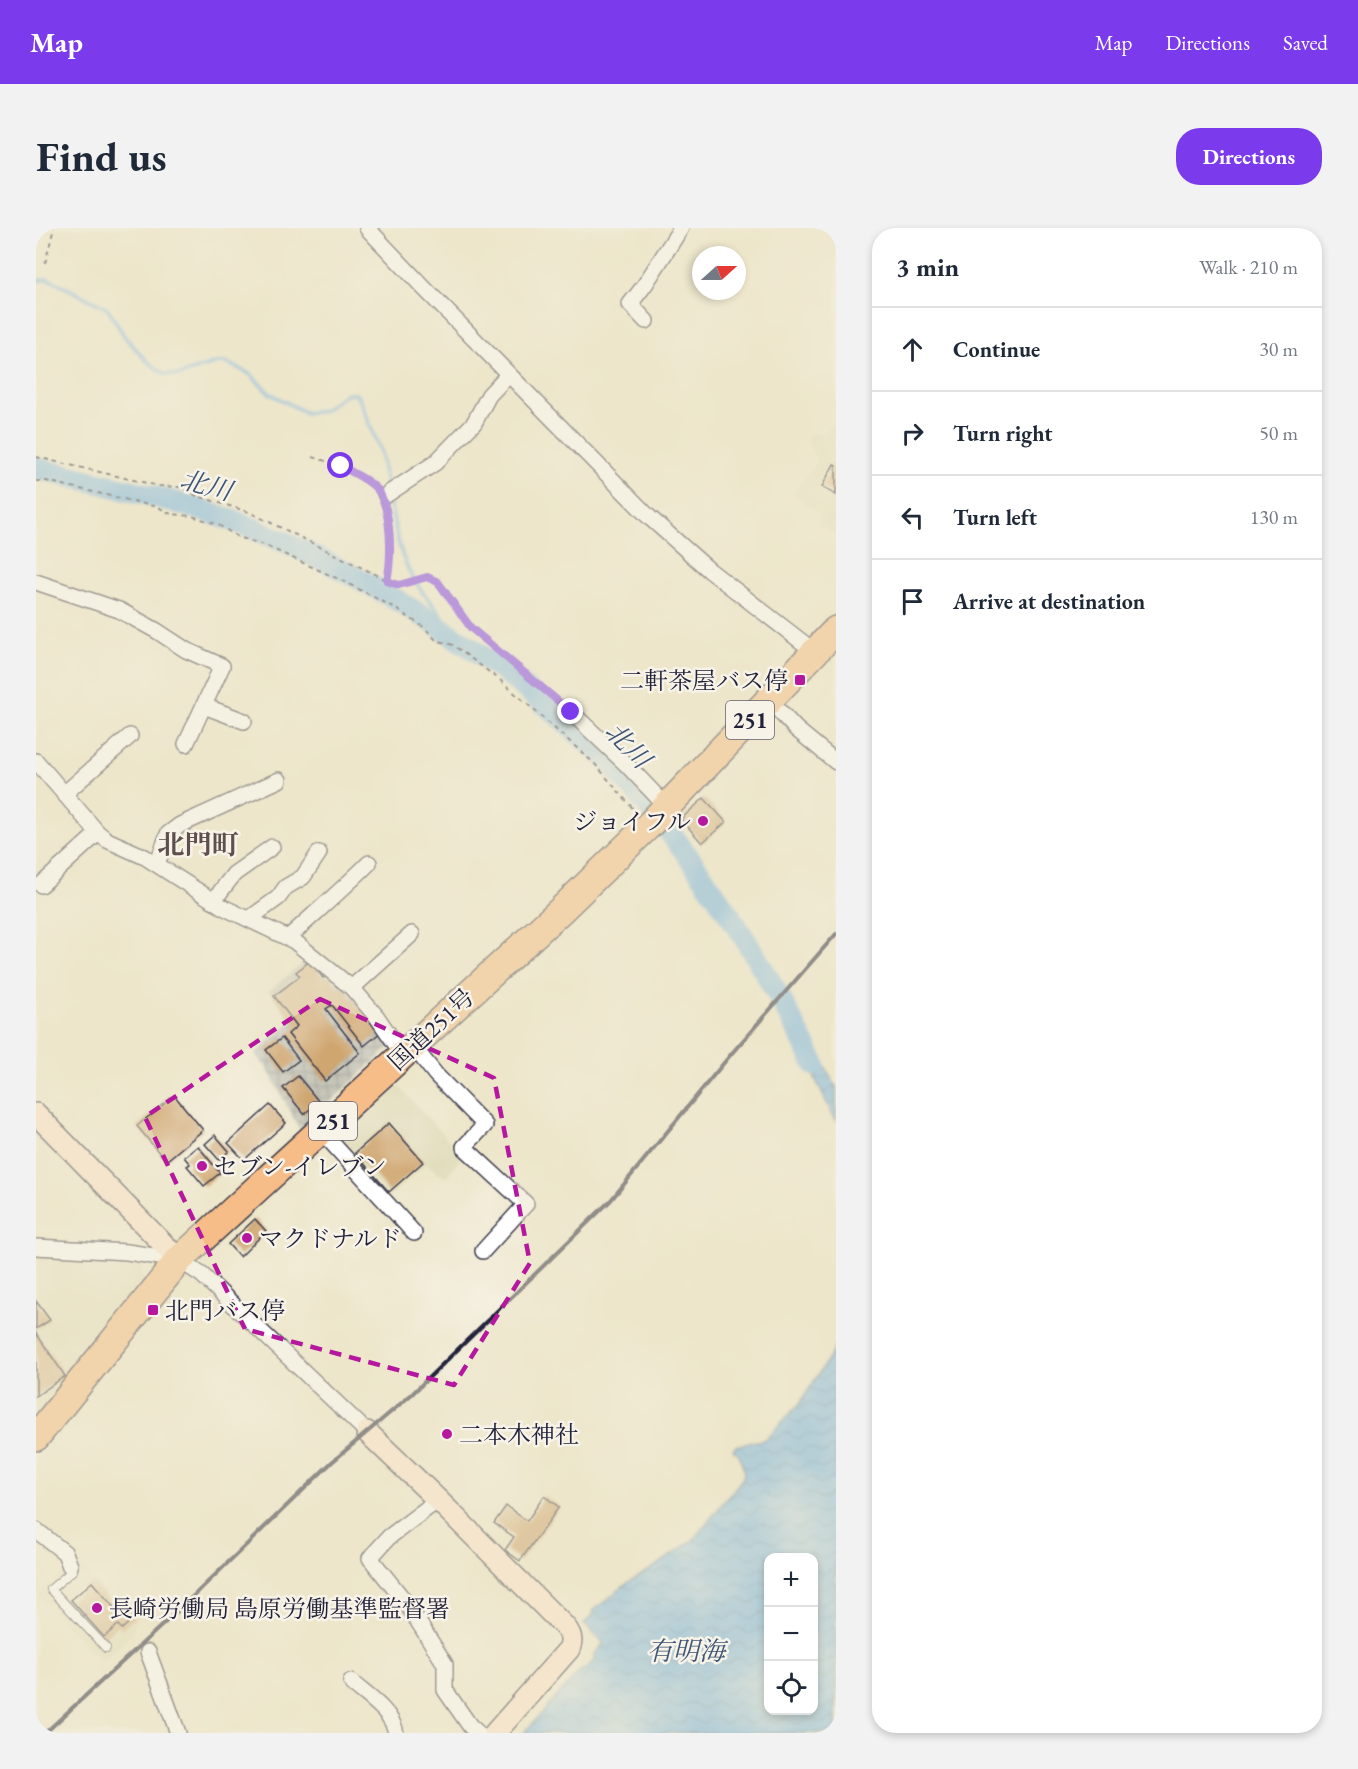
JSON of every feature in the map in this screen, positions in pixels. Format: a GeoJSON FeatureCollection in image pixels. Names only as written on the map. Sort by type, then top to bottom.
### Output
{"type":"FeatureCollection","features":[{"type":"Feature","properties":{"kind":"highway","name":"国道251号"},"geometry":{"type":"LineString","coordinates":[[37,1433],[179,1260],[560,911],[657,817],[836,630]]}},
{"type":"Feature","properties":{"kind":"street"},"geometry":{"type":"LineString","coordinates":[[646,321],[630,304],[681,228]]}},
{"type":"Feature","properties":{"kind":"street"},"geometry":{"type":"LineString","coordinates":[[374,230],[508,375],[648,516],[709,570],[815,652]]}},
{"type":"Feature","properties":{"kind":"street"},"geometry":{"type":"LineString","coordinates":[[384,495],[435,463],[474,423],[489,395],[508,375]]}},
{"type":"Feature","properties":{"kind":"street"},"geometry":{"type":"LineString","coordinates":[[36,582],[119,610],[157,631],[186,651],[222,666],[186,744]]}},
{"type":"Feature","properties":{"kind":"street"},"geometry":{"type":"LineString","coordinates":[[769,700],[796,729],[836,762]]}},
{"type":"Feature","properties":{"kind":"street"},"geometry":{"type":"LineString","coordinates":[[204,706],[244,721]]}},
{"type":"Feature","properties":{"kind":"street"},"geometry":{"type":"LineString","coordinates":[[571,712],[626,764],[657,817]]}},
{"type":"Feature","properties":{"kind":"street"},"geometry":{"type":"LineString","coordinates":[[64,794],[130,736]]}},
{"type":"Feature","properties":{"kind":"street"},"geometry":{"type":"LineString","coordinates":[[36,761],[98,833],[157,864],[214,900],[288,938],[352,988],[408,1050],[485,1125],[464,1147],[526,1204],[483,1251]]}},
{"type":"Feature","properties":{"kind":"street"},"geometry":{"type":"LineString","coordinates":[[157,864],[168,834],[180,825],[279,780]]}},
{"type":"Feature","properties":{"kind":"street"},"geometry":{"type":"LineString","coordinates":[[40,885],[98,833]]}},
{"type":"Feature","properties":{"kind":"street"},"geometry":{"type":"LineString","coordinates":[[214,900],[234,874],[272,848]]}},
{"type":"Feature","properties":{"kind":"street"},"geometry":{"type":"LineString","coordinates":[[249,919],[278,898],[286,887],[303,877],[319,853]]}},
{"type":"Feature","properties":{"kind":"street"},"geometry":{"type":"LineString","coordinates":[[288,938],[369,863]]}},
{"type":"Feature","properties":{"kind":"street"},"geometry":{"type":"LineString","coordinates":[[36,1114],[179,1260],[202,1275],[438,1500],[565,1627],[571,1640],[569,1649],[495,1733]]}},
{"type":"Feature","properties":{"kind":"street"},"geometry":{"type":"LineString","coordinates":[[321,1131],[414,1233]]}},
{"type":"Feature","properties":{"kind":"street"},"geometry":{"type":"LineString","coordinates":[[36,1247],[127,1252],[179,1260]]}},
{"type":"Feature","properties":{"kind":"street"},"geometry":{"type":"LineString","coordinates":[[438,1500],[389,1537],[370,1558],[407,1604],[445,1664],[445,1690],[470,1726],[478,1733]]}},
{"type":"Feature","properties":{"kind":"street"},"geometry":{"type":"LineString","coordinates":[[36,1530],[65,1553],[70,1566]]}},
{"type":"Feature","properties":{"kind":"street"},"geometry":{"type":"LineString","coordinates":[[147,1652],[178,1733]]}},
{"type":"Feature","properties":{"kind":"street"},"geometry":{"type":"LineString","coordinates":[[351,1682],[380,1707],[394,1723],[396,1733]]}},
{"type":"Feature","properties":{"kind":"lane"},"geometry":{"type":"LineString","coordinates":[[70,1566],[73,1570],[51,1589],[106,1648]]}},
{"type":"Feature","properties":{"kind":"path"},"geometry":{"type":"LineString","coordinates":[[45,263],[54,228]]}},
{"type":"Feature","properties":{"kind":"path"},"geometry":{"type":"LineString","coordinates":[[36,457],[159,486],[179,487],[197,496],[249,512],[399,585],[427,577],[438,582],[471,628],[571,712]]}},
{"type":"Feature","properties":{"kind":"path"},"geometry":{"type":"LineString","coordinates":[[313,457],[341,466],[368,481],[384,495],[391,548],[387,581]]}},
{"type":"Feature","properties":{"kind":"path"},"geometry":{"type":"LineString","coordinates":[[36,481],[158,507],[171,514],[192,516],[217,524],[238,537],[264,545],[393,607],[425,628],[436,640],[453,645],[481,666],[549,722],[595,764],[621,793],[657,817]]}},
{"type":"Feature","properties":{"kind":"highlighted area"},"geometry":{"type":"Polygon","coordinates":[[[320,999],[494,1078],[530,1263],[454,1385],[245,1329],[145,1117],[320,999]]]}},
{"type":"Feature","properties":{"kind":"shaded area"},"geometry":{"type":"Polygon","coordinates":[[[836,423],[836,536],[818,523],[822,516],[792,494],[818,462],[806,439],[809,434],[824,432],[836,423]]]}},
{"type":"Feature","properties":{"kind":"shaded area"},"geometry":{"type":"Polygon","coordinates":[[[308,959],[350,991],[391,1046],[300,1130],[267,1068],[255,1054],[292,1021],[269,991],[308,959]]]}},
{"type":"Feature","properties":{"kind":"shaded area"},"geometry":{"type":"Polygon","coordinates":[[[395,1082],[462,1155],[446,1178],[426,1163],[389,1197],[337,1138],[395,1082]]]}},
{"type":"Feature","properties":{"kind":"shaded area"},"geometry":{"type":"Polygon","coordinates":[[[36,1252],[140,1261],[145,1285],[36,1420],[36,1252]]]}},
{"type":"Feature","properties":{"kind":"shaded area"},"geometry":{"type":"Polygon","coordinates":[[[77,1561],[118,1607],[124,1602],[137,1617],[132,1634],[101,1662],[38,1595],[77,1561]]]}},
{"type":"Feature","properties":{"kind":"water"},"geometry":{"type":"Polygon","coordinates":[[[822,1061],[836,1087],[836,1122],[810,1068],[822,1061]]]}},
{"type":"Feature","properties":{"kind":"water","name":"有明海"},"geometry":{"type":"Polygon","coordinates":[[[836,1346],[836,1733],[524,1733],[582,1669],[585,1670],[596,1658],[593,1655],[604,1644],[584,1624],[592,1616],[593,1611],[630,1581],[694,1539],[743,1478],[744,1471],[739,1454],[733,1450],[735,1446],[766,1439],[801,1402],[836,1346]]]}},
{"type":"Feature","properties":{"kind":"building"},"geometry":{"type":"Polygon","coordinates":[[[834,464],[836,466],[836,495],[822,487],[834,464]]]}},
{"type":"Feature","properties":{"kind":"building","name":"ジョイフル"},"geometry":{"type":"Polygon","coordinates":[[[704,798],[726,822],[702,843],[681,819],[704,798]]]}},
{"type":"Feature","properties":{"kind":"building"},"geometry":{"type":"Polygon","coordinates":[[[310,961],[323,978],[328,975],[337,987],[340,985],[381,1032],[364,1046],[332,1005],[326,1009],[360,1053],[325,1081],[288,1034],[297,1026],[274,996],[300,976],[296,972],[310,961]]]}},
{"type":"Feature","properties":{"kind":"building"},"geometry":{"type":"Polygon","coordinates":[[[282,1038],[299,1060],[283,1072],[266,1050],[282,1038]]]}},
{"type":"Feature","properties":{"kind":"building"},"geometry":{"type":"Polygon","coordinates":[[[298,1076],[319,1102],[304,1114],[283,1088],[298,1076]]]}},
{"type":"Feature","properties":{"kind":"building"},"geometry":{"type":"Polygon","coordinates":[[[174,1095],[203,1130],[166,1161],[137,1126],[174,1095]]]}},
{"type":"Feature","properties":{"kind":"building"},"geometry":{"type":"Polygon","coordinates":[[[270,1105],[286,1123],[244,1160],[228,1143],[270,1105]]]}},
{"type":"Feature","properties":{"kind":"building"},"geometry":{"type":"Polygon","coordinates":[[[389,1123],[423,1162],[389,1192],[355,1153],[389,1123]]]}},
{"type":"Feature","properties":{"kind":"building"},"geometry":{"type":"Polygon","coordinates":[[[215,1135],[229,1151],[219,1160],[205,1144],[215,1135]]]}},
{"type":"Feature","properties":{"kind":"building"},"geometry":{"type":"Polygon","coordinates":[[[198,1146],[220,1173],[204,1186],[187,1166],[190,1164],[184,1157],[198,1146]]]}},
{"type":"Feature","properties":{"kind":"building"},"geometry":{"type":"Polygon","coordinates":[[[255,1219],[266,1231],[240,1257],[228,1244],[255,1219]]]}},
{"type":"Feature","properties":{"kind":"building"},"geometry":{"type":"Polygon","coordinates":[[[36,1301],[50,1320],[36,1329],[36,1301]]]}},
{"type":"Feature","properties":{"kind":"building"},"geometry":{"type":"Polygon","coordinates":[[[36,1333],[65,1376],[36,1396],[36,1333]]]}},
{"type":"Feature","properties":{"kind":"building"},"geometry":{"type":"Polygon","coordinates":[[[544,1496],[559,1507],[520,1561],[505,1550],[514,1537],[494,1523],[506,1506],[527,1521],[544,1496]]]}},
{"type":"Feature","properties":{"kind":"building","name":"長崎労働局 島原労働基準監督署"},"geometry":{"type":"Polygon","coordinates":[[[92,1582],[117,1611],[123,1606],[134,1618],[122,1629],[118,1625],[104,1637],[71,1600],[92,1582]]]}},
{"type":"Feature","properties":{"kind":"waterway"},"geometry":{"type":"LineString","coordinates":[[36,281],[47,279],[53,281],[108,309],[124,336],[147,361],[165,374],[180,375],[216,363],[227,363],[250,374],[269,393],[306,413],[324,410],[347,393],[355,394],[359,398],[380,450],[387,488]]}},
{"type":"Feature","properties":{"kind":"waterway","name":"北川"},"geometry":{"type":"LineString","coordinates":[[36,468],[193,508],[244,525],[288,544],[372,586],[413,610],[492,663],[530,692],[599,753],[666,827],[722,903],[747,942],[815,1065]]}},
{"type":"Feature","properties":{"kind":"waterway"},"geometry":{"type":"LineString","coordinates":[[389,498],[405,563],[419,588],[445,620],[454,637]]}},
{"type":"Feature","properties":{"kind":"railway"},"geometry":{"type":"LineString","coordinates":[[45,1733],[183,1606],[332,1462],[412,1394],[611,1200],[732,1053],[836,934]]}},
{"type":"Feature","properties":{"kind":"place","name":"二軒茶屋バス停"},"geometry":{"type":"Point","coordinates":[800,680]}},
{"type":"Feature","properties":{"kind":"place","name":"ジョイフル"},"geometry":{"type":"Point","coordinates":[703,821]}},
{"type":"Feature","properties":{"kind":"place","name":"セブン-イレブン"},"geometry":{"type":"Point","coordinates":[202,1166]}},
{"type":"Feature","properties":{"kind":"place","name":"マクドナルド"},"geometry":{"type":"Point","coordinates":[247,1238]}},
{"type":"Feature","properties":{"kind":"place","name":"北門バス停"},"geometry":{"type":"Point","coordinates":[153,1310]}},
{"type":"Feature","properties":{"kind":"place","name":"二本木神社"},"geometry":{"type":"Point","coordinates":[447,1434]}},
{"type":"Feature","properties":{"kind":"place","name":"長崎労働局 島原労働基準監督署"},"geometry":{"type":"Point","coordinates":[97,1608]}},
{"type":"Feature","properties":{"kind":"district","name":"北門町"},"geometry":{"type":"Point","coordinates":[198,844]}},
{"type":"Feature","properties":{"kind":"route"},"geometry":{"type":"LineString","coordinates":[[341,466],[368,481],[381,497],[390,532],[391,548],[387,581],[399,585],[427,577],[438,582],[471,628],[571,712]]}}]}
